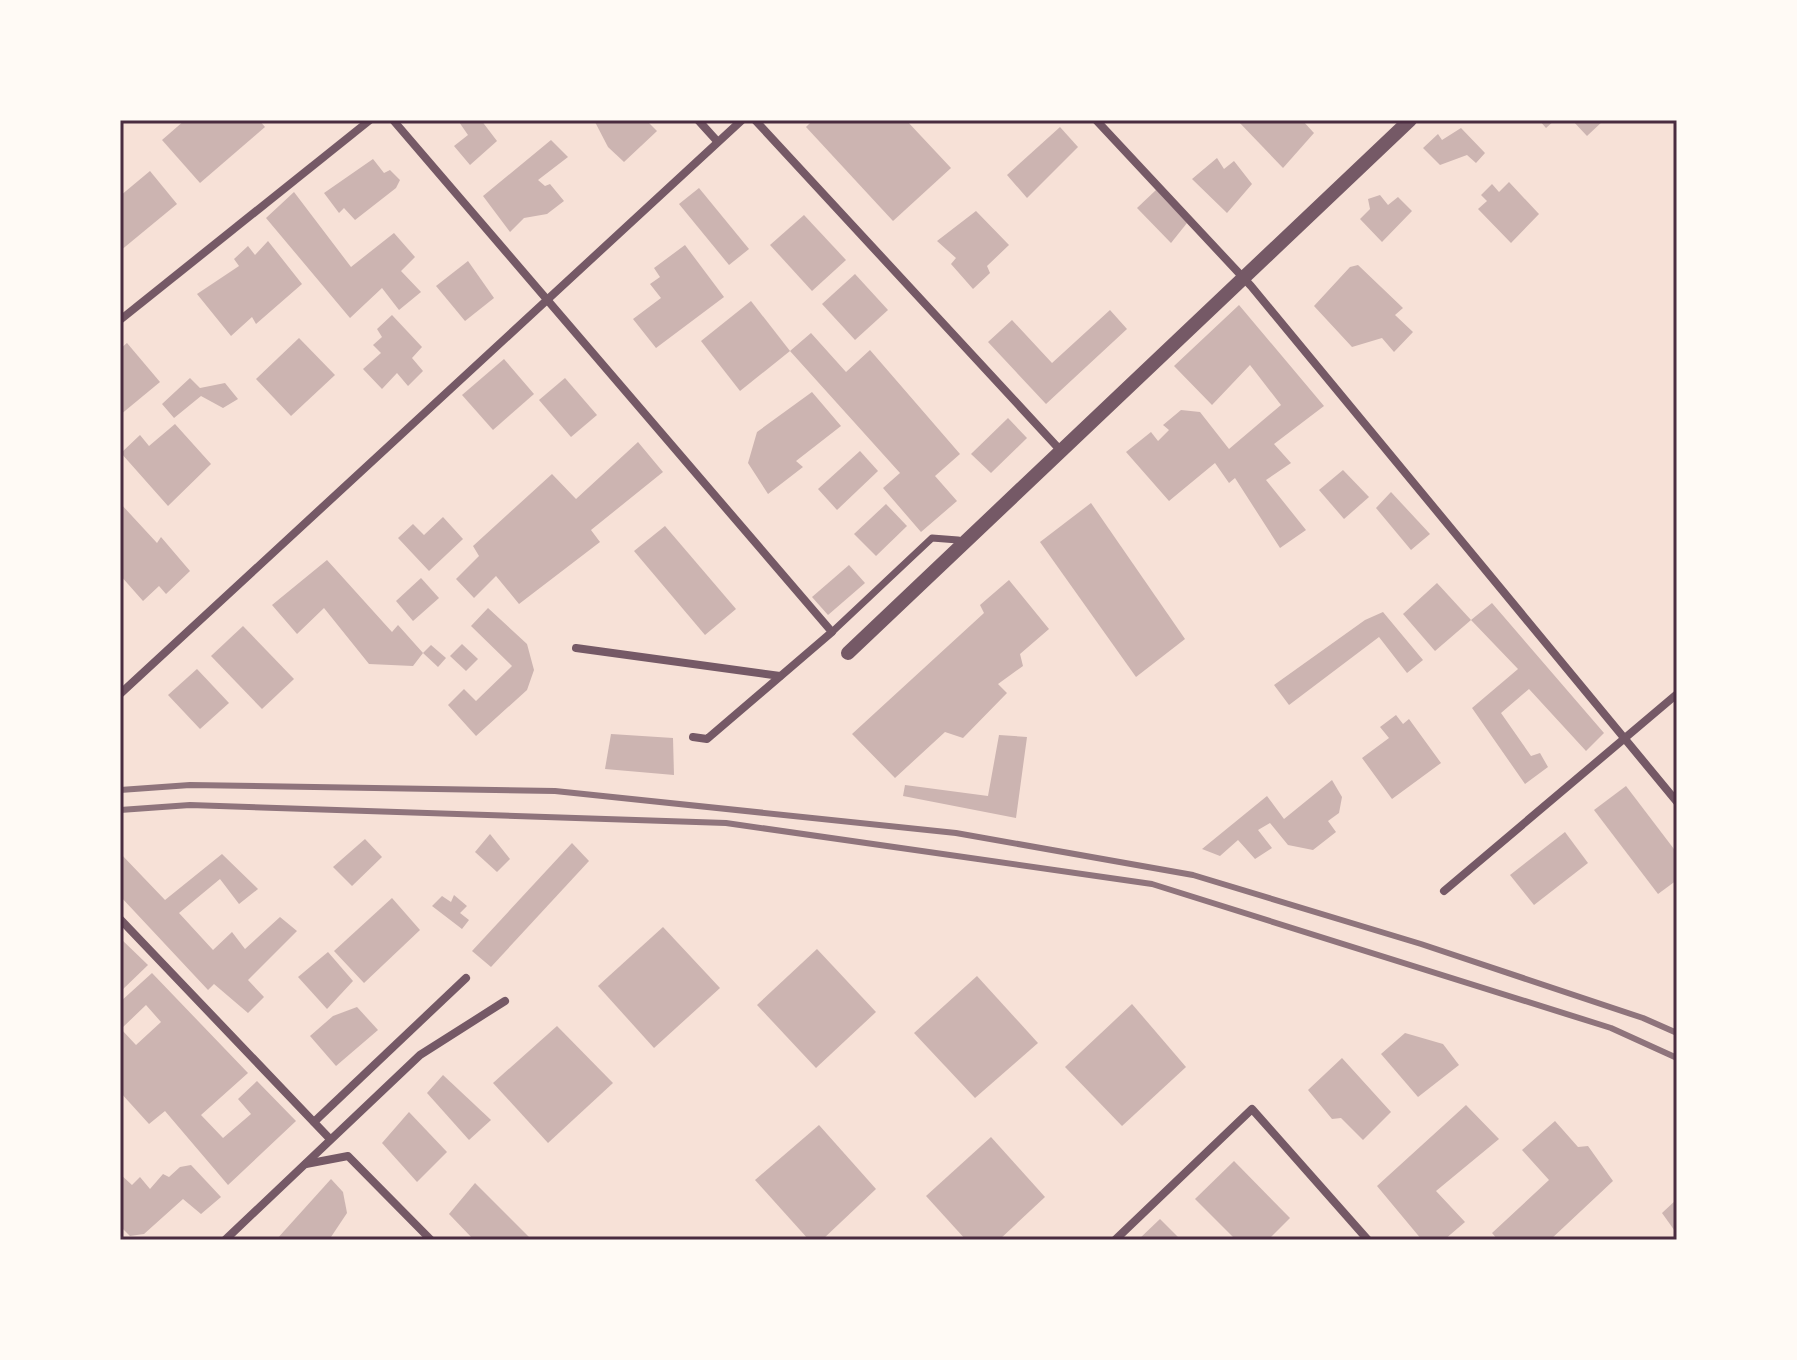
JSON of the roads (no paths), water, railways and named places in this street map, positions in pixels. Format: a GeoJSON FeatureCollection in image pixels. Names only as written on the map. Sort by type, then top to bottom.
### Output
{"type":"FeatureCollection","features":[{"type":"Feature","properties":{"kind":"street"},"geometry":{"type":"LineString","coordinates":[[120,320],[370,120]]}},
{"type":"Feature","properties":{"kind":"street"},"geometry":{"type":"LineString","coordinates":[[393,120],[832,632]]}},
{"type":"Feature","properties":{"kind":"street"},"geometry":{"type":"LineString","coordinates":[[698,120],[717,141]]}},
{"type":"Feature","properties":{"kind":"street"},"geometry":{"type":"LineString","coordinates":[[120,694],[742,120]]}},
{"type":"Feature","properties":{"kind":"street"},"geometry":{"type":"LineString","coordinates":[[755,120],[1062,452]]}},
{"type":"Feature","properties":{"kind":"street"},"geometry":{"type":"LineString","coordinates":[[1096,120],[1244,278],[1677,802]]}},
{"type":"Feature","properties":{"kind":"street"},"geometry":{"type":"LineString","coordinates":[[848,653],[1410,120]]}},
{"type":"Feature","properties":{"kind":"street"},"geometry":{"type":"LineString","coordinates":[[693,737],[707,739],[832,632],[932,538],[958,540]]}},
{"type":"Feature","properties":{"kind":"street"},"geometry":{"type":"LineString","coordinates":[[576,648],[780,676]]}},
{"type":"Feature","properties":{"kind":"street"},"geometry":{"type":"LineString","coordinates":[[1444,891],[1628,739],[1677,694]]}},
{"type":"Feature","properties":{"kind":"street"},"geometry":{"type":"LineString","coordinates":[[120,919],[330,1139]]}},
{"type":"Feature","properties":{"kind":"street"},"geometry":{"type":"LineString","coordinates":[[314,1122],[466,978]]}},
{"type":"Feature","properties":{"kind":"street"},"geometry":{"type":"LineString","coordinates":[[225,1240],[420,1055],[505,1001]]}},
{"type":"Feature","properties":{"kind":"street"},"geometry":{"type":"LineString","coordinates":[[1115,1240],[1252,1109],[1368,1240]]}},
{"type":"Feature","properties":{"kind":"street"},"geometry":{"type":"LineString","coordinates":[[305,1164],[348,1156],[431,1240]]}},
{"type":"Feature","properties":{"kind":"railway"},"geometry":{"type":"LineString","coordinates":[[120,790],[190,785],[555,791],[956,833],[1193,875],[1421,944],[1643,1018],[1677,1033]]}},
{"type":"Feature","properties":{"kind":"railway"},"geometry":{"type":"LineString","coordinates":[[120,810],[190,805],[726,823],[1152,884],[1611,1028],[1677,1058]]}}]}
